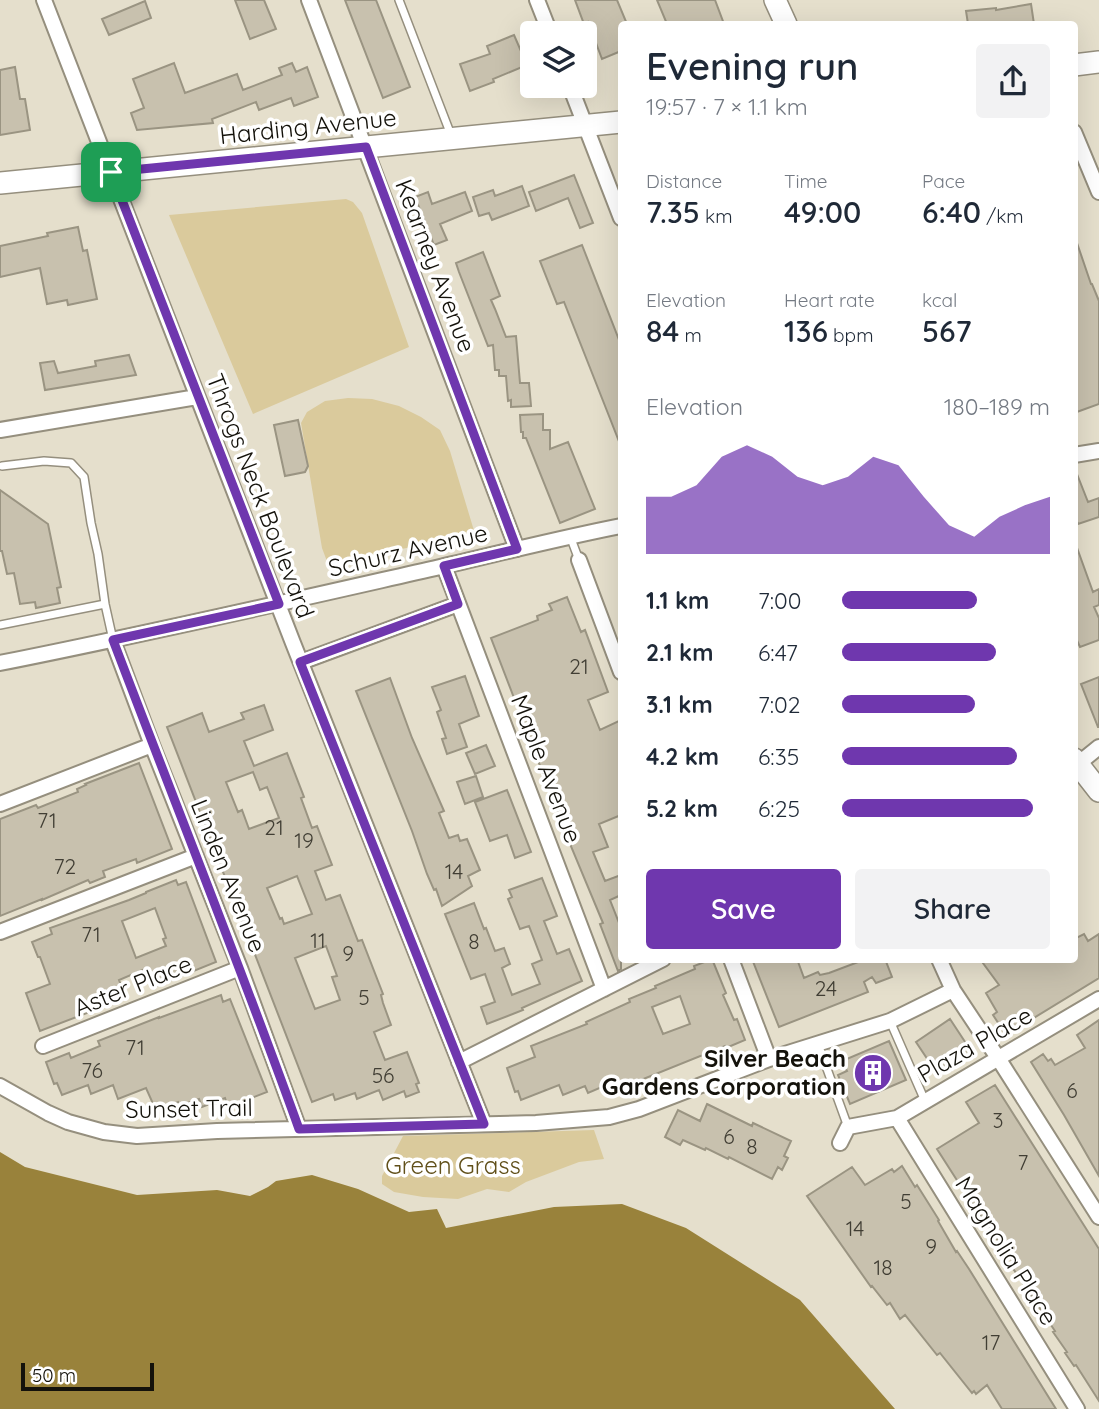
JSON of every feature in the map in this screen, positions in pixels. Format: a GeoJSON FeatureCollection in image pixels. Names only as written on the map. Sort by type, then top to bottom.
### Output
{"type":"FeatureCollection","features":[{"type":"Feature","properties":{"kind":"street","name":"Throgs Neck Boulevard"},"geometry":{"type":"LineString","coordinates":[[44,0],[300,662],[484,1124]]}},
{"type":"Feature","properties":{"kind":"street","name":"Kearney Avenue"},"geometry":{"type":"LineString","coordinates":[[309,0],[517,549]]}},
{"type":"Feature","properties":{"kind":"street"},"geometry":{"type":"LineString","coordinates":[[537,0],[545,21]]}},
{"type":"Feature","properties":{"kind":"street"},"geometry":{"type":"LineString","coordinates":[[775,0],[785,21]]}},
{"type":"Feature","properties":{"kind":"street"},"geometry":{"type":"LineString","coordinates":[[1078,65],[1099,62]]}},
{"type":"Feature","properties":{"kind":"street"},"geometry":{"type":"LineString","coordinates":[[575,98],[618,210]]}},
{"type":"Feature","properties":{"kind":"street","name":"Harding Avenue"},"geometry":{"type":"LineString","coordinates":[[0,183],[618,122]]}},
{"type":"Feature","properties":{"kind":"street"},"geometry":{"type":"LineString","coordinates":[[1078,142],[1099,192]]}},
{"type":"Feature","properties":{"kind":"street"},"geometry":{"type":"LineString","coordinates":[[0,430],[197,397]]}},
{"type":"Feature","properties":{"kind":"street"},"geometry":{"type":"LineString","coordinates":[[1078,454],[1099,451]]}},
{"type":"Feature","properties":{"kind":"street","name":"Schurz Avenue"},"geometry":{"type":"LineString","coordinates":[[0,663],[279,604],[618,527]]}},
{"type":"Feature","properties":{"kind":"street"},"geometry":{"type":"LineString","coordinates":[[579,560],[618,663]]}},
{"type":"Feature","properties":{"kind":"street","name":"Maple Avenue"},"geometry":{"type":"LineString","coordinates":[[444,566],[604,989]]}},
{"type":"Feature","properties":{"kind":"street"},"geometry":{"type":"LineString","coordinates":[[300,662],[458,604]]}},
{"type":"Feature","properties":{"kind":"street","name":"Linden Avenue"},"geometry":{"type":"LineString","coordinates":[[113,640],[299,1129]]}},
{"type":"Feature","properties":{"kind":"street"},"geometry":{"type":"LineString","coordinates":[[0,804],[152,746]]}},
{"type":"Feature","properties":{"kind":"street"},"geometry":{"type":"LineString","coordinates":[[1078,761],[1099,747]]}},
{"type":"Feature","properties":{"kind":"street"},"geometry":{"type":"LineString","coordinates":[[1078,765],[1099,791]]}},
{"type":"Feature","properties":{"kind":"street"},"geometry":{"type":"LineString","coordinates":[[0,932],[196,856]]}},
{"type":"Feature","properties":{"kind":"street"},"geometry":{"type":"LineString","coordinates":[[459,1062],[655,963]]}},
{"type":"Feature","properties":{"kind":"street"},"geometry":{"type":"LineString","coordinates":[[732,963],[769,1059]]}},
{"type":"Feature","properties":{"kind":"street"},"geometry":{"type":"LineString","coordinates":[[941,963],[953,990],[1099,1217]]}},
{"type":"Feature","properties":{"kind":"street","name":"Aster Place"},"geometry":{"type":"LineString","coordinates":[[43,1046],[240,968]]}},
{"type":"Feature","properties":{"kind":"street","name":"Sunset Trail"},"geometry":{"type":"LineString","coordinates":[[0,1086],[48,1114],[68,1122],[90,1129],[137,1136],[218,1131],[536,1123],[609,1117],[639,1109],[769,1059],[890,1021],[953,990]]}},
{"type":"Feature","properties":{"kind":"street","name":"Plaza Place"},"geometry":{"type":"LineString","coordinates":[[848,1127],[897,1118],[1099,999]]}},
{"type":"Feature","properties":{"kind":"street","name":"Magnolia Place"},"geometry":{"type":"LineString","coordinates":[[897,1118],[1077,1409]]}},
{"type":"Feature","properties":{"kind":"street"},"geometry":{"type":"LineString","coordinates":[[840,1143],[848,1127]]}},
{"type":"Feature","properties":{"kind":"lane"},"geometry":{"type":"LineString","coordinates":[[399,0],[453,139]]}},
{"type":"Feature","properties":{"kind":"lane"},"geometry":{"type":"LineString","coordinates":[[2,466],[44,461],[71,463],[84,477],[113,640]]}},
{"type":"Feature","properties":{"kind":"lane"},"geometry":{"type":"LineString","coordinates":[[570,536],[579,560]]}},
{"type":"Feature","properties":{"kind":"lane"},"geometry":{"type":"LineString","coordinates":[[0,625],[105,604]]}},
{"type":"Feature","properties":{"kind":"lane"},"geometry":{"type":"LineString","coordinates":[[890,1021],[926,1101]]}},
{"type":"Feature","properties":{"kind":"lane"},"geometry":{"type":"LineString","coordinates":[[818,1044],[848,1127]]}},
{"type":"Feature","properties":{"kind":"green space"},"geometry":{"type":"Polygon","coordinates":[[[346,199],[353,202],[362,213],[409,347],[253,414],[169,215],[346,199]]]}},
{"type":"Feature","properties":{"kind":"green space"},"geometry":{"type":"Polygon","coordinates":[[[372,399],[399,406],[440,430],[450,451],[475,534],[328,564],[322,548],[301,423],[307,412],[325,401],[372,399]]]}},
{"type":"Feature","properties":{"kind":"green space","name":"Green Grass"},"geometry":{"type":"Polygon","coordinates":[[[594,1130],[604,1159],[579,1162],[526,1182],[509,1192],[487,1189],[458,1199],[423,1197],[394,1192],[382,1184],[382,1176],[403,1136],[594,1130]]]}},
{"type":"Feature","properties":{"kind":"shaded area"},"geometry":{"type":"Polygon","coordinates":[[[0,1152],[25,1167],[137,1195],[217,1190],[250,1196],[276,1181],[312,1175],[358,1189],[409,1212],[437,1209],[446,1228],[554,1207],[622,1204],[686,1228],[800,1300],[895,1409],[0,1409],[0,1152]]]}},
{"type":"Feature","properties":{"kind":"building"},"geometry":{"type":"Polygon","coordinates":[[[235,0],[264,0],[276,29],[250,39],[235,0]]]}},
{"type":"Feature","properties":{"kind":"building"},"geometry":{"type":"Polygon","coordinates":[[[345,0],[376,0],[410,87],[383,98],[345,0]]]}},
{"type":"Feature","properties":{"kind":"building"},"geometry":{"type":"Polygon","coordinates":[[[575,0],[617,0],[626,21],[618,21],[618,52],[602,59],[597,46],[597,21],[583,21],[575,0]]]}},
{"type":"Feature","properties":{"kind":"building"},"geometry":{"type":"Polygon","coordinates":[[[657,0],[715,0],[723,21],[666,21],[657,0]]]}},
{"type":"Feature","properties":{"kind":"building"},"geometry":{"type":"Polygon","coordinates":[[[145,1],[151,18],[109,35],[102,19],[145,1]]]}},
{"type":"Feature","properties":{"kind":"building"},"geometry":{"type":"Polygon","coordinates":[[[1031,4],[1034,21],[968,21],[966,11],[996,10],[1031,4]]]}},
{"type":"Feature","properties":{"kind":"building"},"geometry":{"type":"Polygon","coordinates":[[[514,35],[520,49],[520,68],[470,91],[460,64],[490,54],[487,46],[514,35]]]}},
{"type":"Feature","properties":{"kind":"building"},"geometry":{"type":"Polygon","coordinates":[[[174,63],[185,93],[237,74],[243,90],[282,75],[279,68],[292,63],[296,72],[307,67],[318,97],[294,106],[291,98],[259,110],[256,102],[212,119],[213,123],[137,130],[131,113],[144,108],[133,79],[174,63]]]}},
{"type":"Feature","properties":{"kind":"building"},"geometry":{"type":"Polygon","coordinates":[[[15,67],[20,99],[25,99],[30,130],[0,135],[0,70],[15,67]]]}},
{"type":"Feature","properties":{"kind":"building"},"geometry":{"type":"Polygon","coordinates":[[[574,175],[593,223],[580,228],[568,198],[536,211],[529,192],[574,175]]]}},
{"type":"Feature","properties":{"kind":"building"},"geometry":{"type":"Polygon","coordinates":[[[522,186],[529,206],[492,220],[489,213],[479,216],[473,197],[493,190],[495,196],[522,186]]]}},
{"type":"Feature","properties":{"kind":"building"},"geometry":{"type":"Polygon","coordinates":[[[428,192],[432,204],[465,192],[472,211],[440,224],[447,240],[434,245],[415,197],[428,192]]]}},
{"type":"Feature","properties":{"kind":"building"},"geometry":{"type":"Polygon","coordinates":[[[78,227],[83,251],[87,250],[97,299],[68,305],[67,300],[47,304],[40,268],[0,277],[0,246],[78,227]]]}},
{"type":"Feature","properties":{"kind":"building"},"geometry":{"type":"Polygon","coordinates":[[[582,245],[618,337],[618,439],[564,302],[557,304],[540,261],[582,245]]]}},
{"type":"Feature","properties":{"kind":"building"},"geometry":{"type":"Polygon","coordinates":[[[1078,246],[1099,301],[1099,404],[1078,412],[1078,246]]]}},
{"type":"Feature","properties":{"kind":"building"},"geometry":{"type":"Polygon","coordinates":[[[483,252],[500,296],[491,300],[506,337],[516,336],[520,383],[529,383],[531,406],[511,407],[506,376],[499,376],[499,370],[495,370],[493,345],[488,346],[456,263],[483,252]]]}},
{"type":"Feature","properties":{"kind":"building"},"geometry":{"type":"Polygon","coordinates":[[[129,355],[136,375],[45,390],[40,363],[54,361],[58,373],[96,366],[95,361],[129,355]]]}},
{"type":"Feature","properties":{"kind":"building"},"geometry":{"type":"Polygon","coordinates":[[[543,414],[543,430],[550,430],[550,449],[568,442],[595,509],[560,523],[526,438],[523,438],[521,432],[520,415],[543,414]]]}},
{"type":"Feature","properties":{"kind":"building"},"geometry":{"type":"Polygon","coordinates":[[[298,420],[308,466],[305,472],[285,476],[274,425],[298,420]]]}},
{"type":"Feature","properties":{"kind":"building"},"geometry":{"type":"Polygon","coordinates":[[[1078,477],[1088,502],[1099,498],[1099,517],[1078,524],[1078,477]]]}},
{"type":"Feature","properties":{"kind":"building"},"geometry":{"type":"Polygon","coordinates":[[[0,490],[48,524],[61,587],[57,588],[60,603],[36,608],[35,602],[20,604],[14,573],[7,574],[0,551],[0,490]]]}},
{"type":"Feature","properties":{"kind":"building"},"geometry":{"type":"Polygon","coordinates":[[[1078,551],[1093,592],[1099,589],[1099,605],[1094,607],[1099,618],[1099,640],[1080,647],[1078,551]]]}},
{"type":"Feature","properties":{"kind":"building"},"geometry":{"type":"Polygon","coordinates":[[[567,597],[581,632],[585,630],[608,692],[588,700],[600,730],[618,721],[618,816],[599,824],[608,847],[593,852],[605,881],[618,876],[618,896],[610,900],[618,920],[618,963],[621,963],[621,969],[618,971],[600,924],[603,923],[491,638],[538,620],[537,616],[552,610],[549,604],[567,597]]]}},
{"type":"Feature","properties":{"kind":"building"},"geometry":{"type":"Polygon","coordinates":[[[465,676],[479,716],[459,724],[467,747],[447,754],[442,739],[446,738],[437,712],[441,710],[432,687],[465,676]]]}},
{"type":"Feature","properties":{"kind":"building"},"geometry":{"type":"Polygon","coordinates":[[[1099,677],[1099,727],[1098,727],[1081,684],[1099,677]]]}},
{"type":"Feature","properties":{"kind":"building"},"geometry":{"type":"Polygon","coordinates":[[[390,678],[412,738],[444,811],[439,813],[449,838],[458,835],[460,841],[467,839],[480,870],[468,876],[472,886],[442,906],[356,691],[390,678]]]}},
{"type":"Feature","properties":{"kind":"building"},"geometry":{"type":"Polygon","coordinates":[[[264,705],[273,730],[244,741],[254,766],[287,753],[304,797],[301,798],[312,828],[317,826],[332,865],[315,871],[326,900],[340,895],[358,941],[362,940],[383,994],[383,1003],[391,1025],[374,1032],[385,1060],[407,1052],[419,1083],[416,1084],[419,1092],[406,1097],[404,1091],[383,1100],[379,1090],[357,1099],[355,1093],[335,1100],[333,1094],[312,1102],[167,727],[202,713],[209,732],[244,719],[241,713],[264,705]],[[253,772],[226,782],[238,812],[242,810],[249,829],[279,818],[267,787],[260,790],[253,772]],[[297,876],[267,888],[284,924],[312,914],[297,876]],[[326,946],[295,958],[315,1009],[340,1000],[332,977],[337,976],[326,946]]]}},
{"type":"Feature","properties":{"kind":"building"},"geometry":{"type":"Polygon","coordinates":[[[486,745],[495,766],[475,774],[466,753],[486,745]]]}},
{"type":"Feature","properties":{"kind":"building"},"geometry":{"type":"Polygon","coordinates":[[[139,763],[172,849],[137,863],[136,859],[103,871],[105,877],[90,883],[88,880],[0,916],[0,819],[78,792],[77,789],[85,784],[139,763]]]}},
{"type":"Feature","properties":{"kind":"building"},"geometry":{"type":"Polygon","coordinates":[[[476,776],[483,797],[465,804],[457,782],[476,776]]]}},
{"type":"Feature","properties":{"kind":"building"},"geometry":{"type":"Polygon","coordinates":[[[507,790],[531,852],[515,858],[507,835],[490,841],[475,802],[507,790]]]}},
{"type":"Feature","properties":{"kind":"building"},"geometry":{"type":"Polygon","coordinates":[[[542,878],[557,916],[544,921],[557,954],[569,949],[582,981],[487,1024],[481,1007],[495,1002],[485,974],[471,979],[445,914],[474,903],[495,951],[504,948],[510,964],[502,968],[512,995],[540,984],[532,964],[542,960],[529,926],[520,929],[508,899],[512,897],[509,890],[542,878]]]}},
{"type":"Feature","properties":{"kind":"building"},"geometry":{"type":"Polygon","coordinates":[[[176,880],[178,885],[186,882],[216,962],[154,987],[147,968],[119,980],[126,998],[40,1031],[26,993],[50,984],[32,942],[52,934],[50,928],[176,880]],[[155,908],[122,921],[136,958],[166,946],[163,939],[166,938],[155,908]]]}},
{"type":"Feature","properties":{"kind":"building"},"geometry":{"type":"Polygon","coordinates":[[[1084,934],[1088,941],[1099,934],[1099,978],[1006,1035],[993,1015],[997,1012],[986,993],[999,985],[983,963],[1078,963],[1078,937],[1084,934]]]}},
{"type":"Feature","properties":{"kind":"building"},"geometry":{"type":"Polygon","coordinates":[[[702,963],[714,963],[726,993],[723,995],[745,1040],[636,1082],[635,1080],[613,1088],[611,1083],[588,1093],[585,1086],[563,1095],[559,1085],[521,1100],[518,1091],[515,1092],[507,1068],[535,1057],[531,1046],[587,1024],[586,1022],[630,1002],[629,999],[695,969],[694,966],[702,963]],[[680,996],[652,1007],[663,1034],[690,1024],[680,996]]]}},
{"type":"Feature","properties":{"kind":"building"},"geometry":{"type":"Polygon","coordinates":[[[754,963],[798,963],[804,978],[818,972],[820,975],[829,973],[855,963],[887,963],[892,977],[876,983],[872,977],[864,982],[868,992],[779,1027],[754,963]]]}},
{"type":"Feature","properties":{"kind":"building"},"geometry":{"type":"Polygon","coordinates":[[[221,995],[223,1002],[230,999],[267,1092],[228,1107],[225,1098],[202,1107],[199,1099],[179,1106],[178,1102],[161,1109],[159,1104],[154,1106],[146,1088],[118,1099],[113,1085],[91,1094],[88,1085],[62,1095],[57,1083],[54,1084],[46,1062],[69,1053],[71,1058],[100,1046],[98,1041],[221,995]]]}},
{"type":"Feature","properties":{"kind":"building"},"geometry":{"type":"Polygon","coordinates":[[[950,1019],[973,1054],[938,1075],[916,1042],[950,1019]]]}},
{"type":"Feature","properties":{"kind":"building"},"geometry":{"type":"Polygon","coordinates":[[[1099,1020],[1099,1176],[1031,1062],[1043,1054],[1055,1065],[1085,1048],[1077,1035],[1099,1020]]]}},
{"type":"Feature","properties":{"kind":"building","name":"Silver Beach Gardens Corporation"},"geometry":{"type":"Polygon","coordinates":[[[889,1041],[906,1080],[850,1104],[838,1075],[847,1071],[842,1061],[889,1041]]]}},
{"type":"Feature","properties":{"kind":"building"},"geometry":{"type":"Polygon","coordinates":[[[995,1085],[1099,1249],[1099,1401],[1065,1353],[1067,1352],[1053,1332],[1055,1331],[1012,1267],[1015,1265],[937,1149],[979,1123],[966,1102],[995,1085]]]}},
{"type":"Feature","properties":{"kind":"building"},"geometry":{"type":"Polygon","coordinates":[[[707,1104],[791,1141],[784,1156],[788,1158],[782,1170],[778,1167],[772,1179],[729,1157],[728,1159],[683,1140],[680,1145],[665,1137],[678,1110],[700,1121],[707,1104]]]}},
{"type":"Feature","properties":{"kind":"building"},"geometry":{"type":"Polygon","coordinates":[[[902,1166],[915,1187],[917,1185],[956,1252],[1056,1409],[1002,1409],[987,1385],[976,1394],[974,1391],[972,1393],[905,1315],[900,1319],[890,1303],[887,1305],[871,1287],[807,1196],[852,1167],[865,1185],[902,1166]]]}},
{"type":"Feature","properties":{"kind":"place","name":"Silver Beach Gardens Corporation"},"geometry":{"type":"Point","coordinates":[873,1073]}},
{"type":"Feature","properties":{"kind":"route"},"geometry":{"type":"LineString","coordinates":[[366,147],[517,549],[444,566],[458,604],[300,662],[484,1124],[299,1129],[113,640],[279,604],[111,172],[366,147]]}}]}
